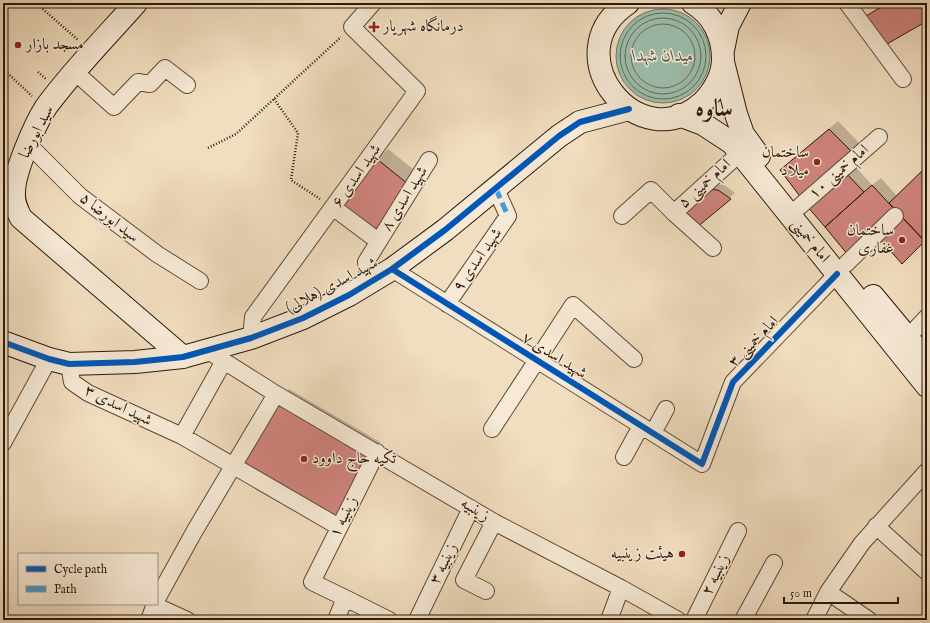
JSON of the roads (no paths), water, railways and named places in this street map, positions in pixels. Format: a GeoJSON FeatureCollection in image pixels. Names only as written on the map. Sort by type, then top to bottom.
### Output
{"type":"FeatureCollection","features":[{"type":"Feature","properties":{"kind":"street","name":"سید ابورضا"},"geometry":{"type":"LineString","coordinates":[[136,3],[92,52],[46,108],[22,156],[14,192],[16,208],[21,218],[182,357]]}},
{"type":"Feature","properties":{"kind":"street","name":"شهید اسدی ۶"},"geometry":{"type":"LineString","coordinates":[[251,338],[253,317],[334,208],[417,90],[352,27],[374,3]]}},
{"type":"Feature","properties":{"kind":"street"},"geometry":{"type":"LineString","coordinates":[[693,3],[705,12],[712,21],[719,35],[723,56]]}},
{"type":"Feature","properties":{"kind":"street"},"geometry":{"type":"LineString","coordinates":[[623,4],[611,18],[604,31],[600,45],[599,60],[602,75],[608,88],[618,100],[629,109],[654,117],[664,118],[679,115],[694,109],[706,98],[717,82],[728,26],[740,3]]}},
{"type":"Feature","properties":{"kind":"street"},"geometry":{"type":"LineString","coordinates":[[847,3],[904,79]]}},
{"type":"Feature","properties":{"kind":"street","name":"امام خمینی"},"geometry":{"type":"LineString","coordinates":[[723,56],[736,114],[743,134],[799,207],[927,386]]}},
{"type":"Feature","properties":{"kind":"street"},"geometry":{"type":"LineString","coordinates":[[75,72],[114,107],[138,82],[150,84],[165,68],[187,85]]}},
{"type":"Feature","properties":{"kind":"street","name":"شهید اسدی (هلالی)"},"geometry":{"type":"LineString","coordinates":[[3,342],[59,362],[135,362],[182,357],[216,356],[251,338],[303,318],[349,295],[392,269],[445,230],[580,122],[629,109]]}},
{"type":"Feature","properties":{"kind":"street","name":"امام خمینی"},"geometry":{"type":"LineString","coordinates":[[679,115],[703,124],[732,143],[842,269],[908,337],[927,361]]}},
{"type":"Feature","properties":{"kind":"street","name":"امام خمینی ۱۰"},"geometry":{"type":"LineString","coordinates":[[799,207],[880,136]]}},
{"type":"Feature","properties":{"kind":"street","name":"سید ابورضا ۵"},"geometry":{"type":"LineString","coordinates":[[28,144],[80,196],[157,254],[200,281]]}},
{"type":"Feature","properties":{"kind":"street","name":"امام خمینی ۵"},"geometry":{"type":"LineString","coordinates":[[713,248],[674,213],[740,153]]}},
{"type":"Feature","properties":{"kind":"street","name":"شهید اسدی ۸"},"geometry":{"type":"LineString","coordinates":[[369,282],[366,262],[430,160]]}},
{"type":"Feature","properties":{"kind":"street","name":"شهید اسدی ۹"},"geometry":{"type":"LineString","coordinates":[[447,304],[508,216],[496,189]]}},
{"type":"Feature","properties":{"kind":"street"},"geometry":{"type":"LineString","coordinates":[[622,216],[651,190],[674,213]]}},
{"type":"Feature","properties":{"kind":"street"},"geometry":{"type":"LineString","coordinates":[[334,208],[378,241]]}},
{"type":"Feature","properties":{"kind":"street","name":"امام خمینی ۳"},"geometry":{"type":"LineString","coordinates":[[702,464],[733,382],[895,216]]}},
{"type":"Feature","properties":{"kind":"street","name":"شهید اسدی ۷"},"geometry":{"type":"LineString","coordinates":[[392,269],[536,361],[702,464]]}},
{"type":"Feature","properties":{"kind":"street"},"geometry":{"type":"LineString","coordinates":[[492,429],[573,305],[634,359]]}},
{"type":"Feature","properties":{"kind":"street"},"geometry":{"type":"LineString","coordinates":[[908,337],[927,317]]}},
{"type":"Feature","properties":{"kind":"street"},"geometry":{"type":"LineString","coordinates":[[182,436],[216,356]]}},
{"type":"Feature","properties":{"kind":"street","name":"زینبیه"},"geometry":{"type":"LineString","coordinates":[[216,356],[276,394],[494,522],[621,588],[678,620]]}},
{"type":"Feature","properties":{"kind":"street"},"geometry":{"type":"LineString","coordinates":[[3,443],[59,362]]}},
{"type":"Feature","properties":{"kind":"street","name":"شهید اسدی ۳"},"geometry":{"type":"LineString","coordinates":[[59,362],[72,382],[88,394],[182,436],[339,527]]}},
{"type":"Feature","properties":{"kind":"street"},"geometry":{"type":"LineString","coordinates":[[158,600],[232,466],[276,394]]}},
{"type":"Feature","properties":{"kind":"street"},"geometry":{"type":"LineString","coordinates":[[624,457],[666,409]]}},
{"type":"Feature","properties":{"kind":"street","name":"زینبیه ۱"},"geometry":{"type":"LineString","coordinates":[[345,598],[312,582],[377,452]]}},
{"type":"Feature","properties":{"kind":"street"},"geometry":{"type":"LineString","coordinates":[[814,620],[828,592],[862,543],[927,471]]}},
{"type":"Feature","properties":{"kind":"street","name":"زینبیه ۳"},"geometry":{"type":"LineString","coordinates":[[417,620],[471,508]]}},
{"type":"Feature","properties":{"kind":"street"},"geometry":{"type":"LineString","coordinates":[[486,591],[464,580],[494,522]]}},
{"type":"Feature","properties":{"kind":"street"},"geometry":{"type":"LineString","coordinates":[[876,526],[927,572]]}},
{"type":"Feature","properties":{"kind":"street","name":"زینبیه ۲"},"geometry":{"type":"LineString","coordinates":[[694,620],[738,531]]}},
{"type":"Feature","properties":{"kind":"street"},"geometry":{"type":"LineString","coordinates":[[744,620],[774,563]]}},
{"type":"Feature","properties":{"kind":"street"},"geometry":{"type":"LineString","coordinates":[[609,620],[621,588]]}},
{"type":"Feature","properties":{"kind":"street"},"geometry":{"type":"LineString","coordinates":[[828,592],[869,620]]}},
{"type":"Feature","properties":{"kind":"street"},"geometry":{"type":"LineString","coordinates":[[336,620],[345,598],[389,620]]}},
{"type":"Feature","properties":{"kind":"street"},"geometry":{"type":"LineString","coordinates":[[154,607],[187,620]]}},
{"type":"Feature","properties":{"kind":"water","name":"میدان شهدا"},"geometry":{"type":"Polygon","coordinates":[[[663,9],[681,12],[696,23],[707,38],[710,56],[707,74],[696,89],[681,100],[663,103],[645,100],[630,89],[619,74],[616,56],[619,38],[630,23],[645,12],[663,9]]]}},
{"type":"Feature","properties":{"kind":"place","name":"درمانگاه شهریار"},"geometry":{"type":"Point","coordinates":[374,27]}},
{"type":"Feature","properties":{"kind":"place","name":"مسجد بازار"},"geometry":{"type":"Point","coordinates":[18,45]}},
{"type":"Feature","properties":{"kind":"place","name":"ساختمان میلاد"},"geometry":{"type":"Point","coordinates":[817,162]}},
{"type":"Feature","properties":{"kind":"place","name":"ساختمان غفاری"},"geometry":{"type":"Point","coordinates":[902,240]}},
{"type":"Feature","properties":{"kind":"place","name":"تکیه حاج داوود"},"geometry":{"type":"Point","coordinates":[304,459]}},
{"type":"Feature","properties":{"kind":"place","name":"هیئت زینبیه"},"geometry":{"type":"Point","coordinates":[682,554]}},
{"type":"Feature","properties":{"kind":"district","name":"ساوه"},"geometry":{"type":"Point","coordinates":[714,109]}}]}
